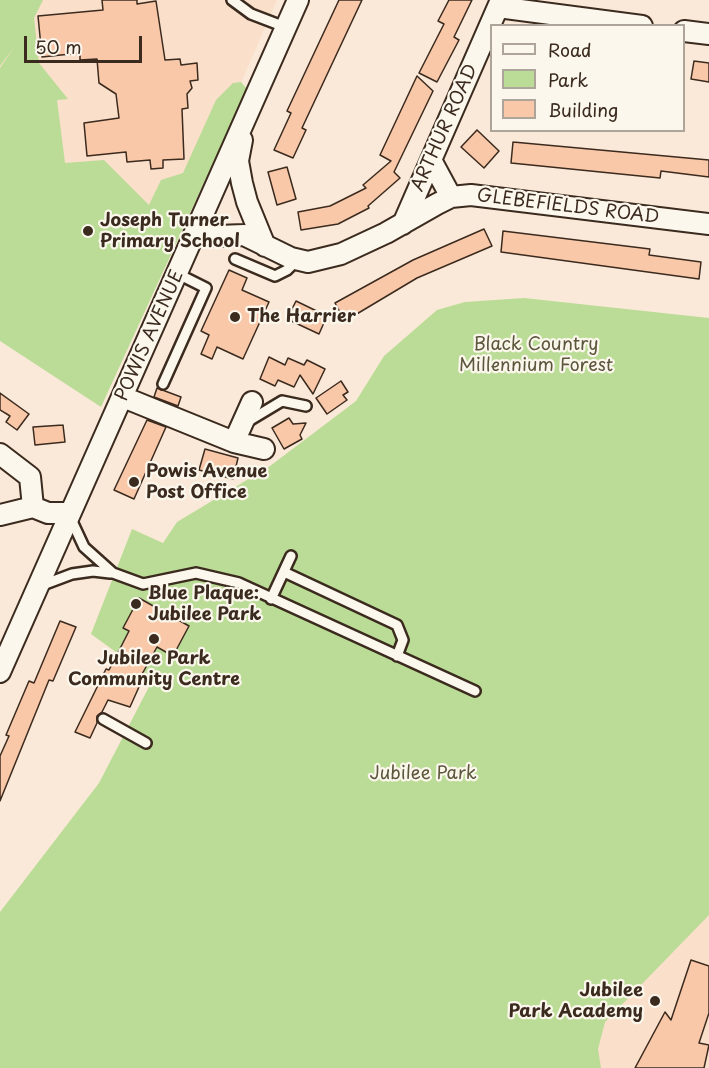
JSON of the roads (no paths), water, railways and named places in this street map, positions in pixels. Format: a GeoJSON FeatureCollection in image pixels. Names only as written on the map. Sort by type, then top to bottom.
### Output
{"type":"FeatureCollection","features":[{"type":"Feature","properties":{"kind":"street","name":"POWIS AVENUE"},"geometry":{"type":"LineString","coordinates":[[0,672],[298,0]]}},
{"type":"Feature","properties":{"kind":"street"},"geometry":{"type":"LineString","coordinates":[[500,4],[629,24]]}},
{"type":"Feature","properties":{"kind":"street","name":"ARTHUR ROAD"},"geometry":{"type":"LineString","coordinates":[[491,24],[500,4]]}},
{"type":"Feature","properties":{"kind":"street","name":"ARTHUR ROAD"},"geometry":{"type":"LineString","coordinates":[[403,224],[490,27]]}},
{"type":"Feature","properties":{"kind":"street"},"geometry":{"type":"LineString","coordinates":[[685,31],[709,34]]}},
{"type":"Feature","properties":{"kind":"street"},"geometry":{"type":"LineString","coordinates":[[245,119],[238,161],[247,202],[265,246]]}},
{"type":"Feature","properties":{"kind":"street"},"geometry":{"type":"LineString","coordinates":[[431,160],[451,198]]}},
{"type":"Feature","properties":{"kind":"street","name":"GLEBEFIELDS ROAD"},"geometry":{"type":"LineString","coordinates":[[195,234],[244,235],[297,260],[308,262],[341,254],[451,198],[471,195],[709,224]]}},
{"type":"Feature","properties":{"kind":"street"},"geometry":{"type":"LineString","coordinates":[[123,398],[238,433],[264,450]]}},
{"type":"Feature","properties":{"kind":"street"},"geometry":{"type":"LineString","coordinates":[[238,433],[252,402]]}},
{"type":"Feature","properties":{"kind":"street"},"geometry":{"type":"LineString","coordinates":[[0,454],[30,477],[33,507]]}},
{"type":"Feature","properties":{"kind":"street"},"geometry":{"type":"LineString","coordinates":[[0,515],[33,507],[48,513],[69,513]]}},
{"type":"Feature","properties":{"kind":"lane"},"geometry":{"type":"LineString","coordinates":[[232,0],[251,14],[285,27]]}},
{"type":"Feature","properties":{"kind":"lane"},"geometry":{"type":"LineString","coordinates":[[235,259],[275,276],[287,270],[297,260]]}},
{"type":"Feature","properties":{"kind":"lane"},"geometry":{"type":"LineString","coordinates":[[163,384],[206,288],[178,274]]}},
{"type":"Feature","properties":{"kind":"lane"},"geometry":{"type":"LineString","coordinates":[[238,433],[282,401],[306,406]]}},
{"type":"Feature","properties":{"kind":"lane"},"geometry":{"type":"LineString","coordinates":[[69,513],[84,546],[113,573]]}},
{"type":"Feature","properties":{"kind":"lane"},"geometry":{"type":"LineString","coordinates":[[271,599],[291,556]]}},
{"type":"Feature","properties":{"kind":"lane"},"geometry":{"type":"LineString","coordinates":[[39,586],[72,574],[93,571],[113,573],[143,584],[196,573],[239,583],[475,691]]}},
{"type":"Feature","properties":{"kind":"lane"},"geometry":{"type":"LineString","coordinates":[[284,572],[397,625],[403,640],[397,656]]}},
{"type":"Feature","properties":{"kind":"lane"},"geometry":{"type":"LineString","coordinates":[[103,719],[146,743]]}},
{"type":"Feature","properties":{"kind":"place","name":"Joseph Turner Primary School"},"geometry":{"type":"Point","coordinates":[88,231]}},
{"type":"Feature","properties":{"kind":"place","name":"The Harrier"},"geometry":{"type":"Point","coordinates":[235,317]}},
{"type":"Feature","properties":{"kind":"place","name":"Powis Avenue Post Office"},"geometry":{"type":"Point","coordinates":[134,482]}},
{"type":"Feature","properties":{"kind":"place","name":"Blue Plaque: Jubilee Park"},"geometry":{"type":"Point","coordinates":[136,604]}},
{"type":"Feature","properties":{"kind":"place","name":"Jubilee Park Community Centre"},"geometry":{"type":"Point","coordinates":[154,639]}},
{"type":"Feature","properties":{"kind":"place","name":"Jubilee Park Academy"},"geometry":{"type":"Point","coordinates":[655,1001]}},
{"type":"Feature","properties":{"kind":"park label","name":"Black Country Millennium Forest"},"geometry":{"type":"Point","coordinates":[536,355]}},
{"type":"Feature","properties":{"kind":"park label","name":"Jubilee Park"},"geometry":{"type":"Point","coordinates":[423,774]}}]}
